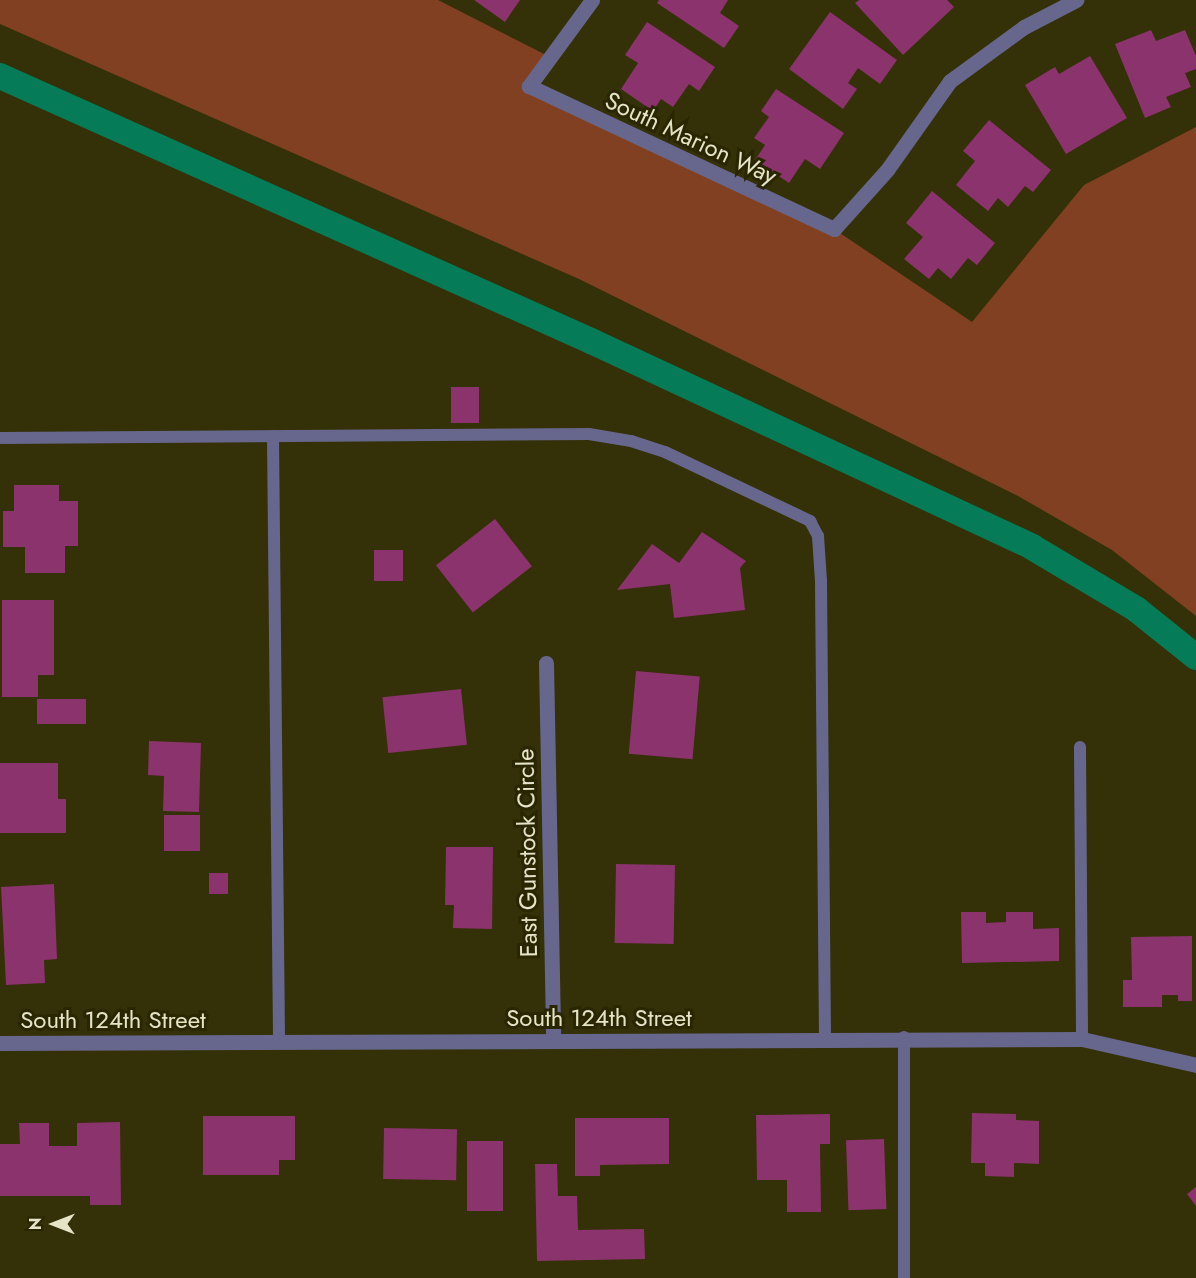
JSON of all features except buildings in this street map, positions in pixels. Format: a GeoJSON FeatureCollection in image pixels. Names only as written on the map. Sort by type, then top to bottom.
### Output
{"type":"FeatureCollection","features":[{"type":"Feature","properties":{"kind":"street","name":"South Marion Way"},"geometry":{"type":"LineString","coordinates":[[592,0],[529,86],[834,230],[887,170],[950,81],[1024,27],[1076,0]]}},
{"type":"Feature","properties":{"kind":"street","name":"East Gunstock Circle"},"geometry":{"type":"LineString","coordinates":[[546,663],[553,1041]]}},
{"type":"Feature","properties":{"kind":"street","name":"South 124th Street"},"geometry":{"type":"LineString","coordinates":[[0,1043],[904,1037],[1082,1039],[1196,1065]]}},
{"type":"Feature","properties":{"kind":"lane"},"geometry":{"type":"LineString","coordinates":[[0,438],[544,433],[631,441],[665,452],[810,521],[818,536],[821,582],[825,1038]]}},
{"type":"Feature","properties":{"kind":"lane"},"geometry":{"type":"LineString","coordinates":[[273,436],[279,1042]]}},
{"type":"Feature","properties":{"kind":"lane"},"geometry":{"type":"LineString","coordinates":[[1080,747],[1082,1039]]}},
{"type":"Feature","properties":{"kind":"lane"},"geometry":{"type":"LineString","coordinates":[[904,1037],[904,1278]]}},
{"type":"Feature","properties":{"kind":"shaded area"},"geometry":{"type":"Polygon","coordinates":[[[0,0],[438,0],[550,57],[529,86],[834,229],[972,322],[1084,185],[1196,127],[1196,616],[1112,550],[1018,496],[579,279],[0,24],[0,0]]]}},
{"type":"Feature","properties":{"kind":"waterway"},"geometry":{"type":"LineString","coordinates":[[0,76],[591,341],[1032,547],[1136,609],[1196,657]]}}]}
